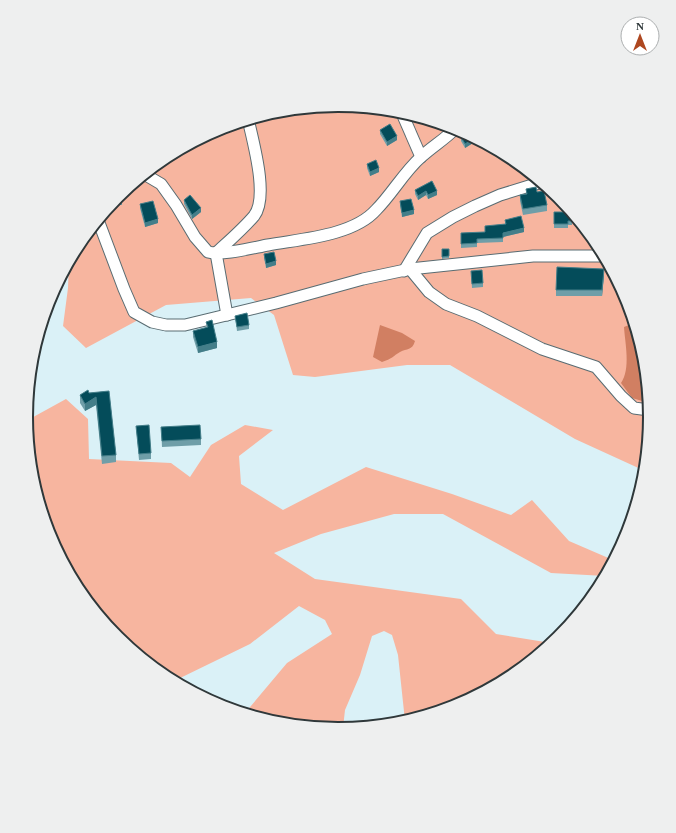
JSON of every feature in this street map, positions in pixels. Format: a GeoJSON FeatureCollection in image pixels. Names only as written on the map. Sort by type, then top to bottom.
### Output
{"type":"FeatureCollection","features":[{"type":"Feature","properties":{"kind":"street"},"geometry":{"type":"LineString","coordinates":[[404,119],[421,157]]}},
{"type":"Feature","properties":{"kind":"street"},"geometry":{"type":"LineString","coordinates":[[216,253],[255,215],[260,200],[260,182],[249,125]]}},
{"type":"Feature","properties":{"kind":"street"},"geometry":{"type":"LineString","coordinates":[[149,177],[161,184],[176,205],[195,238],[208,252],[216,253],[338,232],[358,224],[375,212],[421,157],[444,141],[451,133]]}},
{"type":"Feature","properties":{"kind":"street"},"geometry":{"type":"LineString","coordinates":[[407,270],[427,233],[475,206],[500,195],[535,184]]}},
{"type":"Feature","properties":{"kind":"street"},"geometry":{"type":"LineString","coordinates":[[100,226],[134,312],[152,322],[166,325],[185,325],[363,279],[407,270],[533,256],[597,256]]}},
{"type":"Feature","properties":{"kind":"street"},"geometry":{"type":"LineString","coordinates":[[216,253],[228,315]]}},
{"type":"Feature","properties":{"kind":"street"},"geometry":{"type":"LineString","coordinates":[[407,270],[429,292],[446,304],[477,316],[542,349],[596,368],[634,408],[643,409]]}},
{"type":"Feature","properties":{"kind":"shaded area"},"geometry":{"type":"Polygon","coordinates":[[[318,112],[358,112],[378,114],[417,122],[473,143],[490,152],[524,175],[554,201],[592,247],[612,282],[620,300],[633,338],[637,357],[643,416],[638,468],[575,439],[450,365],[407,365],[315,377],[293,375],[274,315],[251,298],[166,305],[86,348],[63,326],[69,274],[84,247],[122,201],[152,175],[186,152],[203,143],[259,122],[278,117],[318,112]]]}},
{"type":"Feature","properties":{"kind":"shaded area"},"geometry":{"type":"Polygon","coordinates":[[[380,325],[402,333],[415,341],[414,344],[411,348],[382,362],[373,357],[380,325]]]}},
{"type":"Feature","properties":{"kind":"shaded area"},"geometry":{"type":"Polygon","coordinates":[[[629,325],[633,338],[640,377],[642,401],[632,398],[621,383],[626,371],[627,363],[624,327],[629,325]]]}},
{"type":"Feature","properties":{"kind":"shaded area"},"geometry":{"type":"Polygon","coordinates":[[[66,399],[88,419],[89,459],[171,463],[190,477],[211,445],[245,425],[273,430],[239,456],[241,484],[283,510],[366,467],[452,494],[511,515],[532,500],[569,541],[608,558],[598,576],[551,573],[443,514],[394,514],[321,534],[274,553],[315,579],[461,599],[496,634],[544,642],[507,670],[473,690],[436,705],[404,714],[398,655],[392,635],[384,631],[372,636],[360,675],[345,710],[344,722],[318,721],[278,716],[249,708],[287,663],[332,634],[325,620],[299,606],[250,644],[180,678],[169,670],[137,646],[109,618],[84,586],[64,551],[49,515],[43,495],[36,456],[33,417],[66,399]]]}},
{"type":"Feature","properties":{"kind":"building"},"geometry":{"type":"Polygon","coordinates":[[[390,124],[397,136],[387,142],[380,130],[390,124]]]}},
{"type":"Feature","properties":{"kind":"building"},"geometry":{"type":"Polygon","coordinates":[[[462,138],[469,141],[465,144],[462,138]]]}},
{"type":"Feature","properties":{"kind":"building"},"geometry":{"type":"Polygon","coordinates":[[[376,160],[379,168],[370,172],[367,164],[376,160]]]}},
{"type":"Feature","properties":{"kind":"building"},"geometry":{"type":"Polygon","coordinates":[[[432,181],[437,191],[428,195],[426,191],[418,196],[415,190],[432,181]]]}},
{"type":"Feature","properties":{"kind":"building"},"geometry":{"type":"Polygon","coordinates":[[[536,187],[537,192],[543,191],[547,205],[523,209],[520,195],[527,194],[526,189],[536,187]]]}},
{"type":"Feature","properties":{"kind":"building"},"geometry":{"type":"Polygon","coordinates":[[[190,195],[201,208],[192,215],[184,200],[190,195]]]}},
{"type":"Feature","properties":{"kind":"building"},"geometry":{"type":"Polygon","coordinates":[[[411,199],[414,210],[402,213],[400,201],[411,199]]]}},
{"type":"Feature","properties":{"kind":"building"},"geometry":{"type":"Polygon","coordinates":[[[153,201],[158,219],[145,223],[140,204],[153,201]]]}},
{"type":"Feature","properties":{"kind":"building"},"geometry":{"type":"Polygon","coordinates":[[[554,212],[564,212],[572,221],[568,221],[568,224],[554,224],[554,212]]]}},
{"type":"Feature","properties":{"kind":"building"},"geometry":{"type":"Polygon","coordinates":[[[521,216],[524,228],[503,233],[503,238],[477,239],[477,243],[461,244],[461,233],[485,232],[485,226],[506,224],[505,220],[521,216]]]}},
{"type":"Feature","properties":{"kind":"building"},"geometry":{"type":"Polygon","coordinates":[[[442,249],[449,249],[449,256],[442,257],[442,249]]]}},
{"type":"Feature","properties":{"kind":"building"},"geometry":{"type":"Polygon","coordinates":[[[274,252],[276,261],[266,264],[264,254],[274,252]]]}},
{"type":"Feature","properties":{"kind":"building"},"geometry":{"type":"Polygon","coordinates":[[[557,267],[604,269],[602,290],[556,290],[557,267]]]}},
{"type":"Feature","properties":{"kind":"building"},"geometry":{"type":"Polygon","coordinates":[[[482,270],[483,283],[472,284],[471,271],[482,270]]]}},
{"type":"Feature","properties":{"kind":"building"},"geometry":{"type":"Polygon","coordinates":[[[247,313],[249,325],[237,327],[235,316],[247,313]]]}},
{"type":"Feature","properties":{"kind":"building"},"geometry":{"type":"Polygon","coordinates":[[[212,320],[217,342],[198,347],[193,331],[208,327],[206,322],[212,320]]]}},
{"type":"Feature","properties":{"kind":"building"},"geometry":{"type":"Polygon","coordinates":[[[88,390],[89,393],[109,391],[116,455],[102,456],[96,397],[85,404],[80,395],[88,390]]]}},
{"type":"Feature","properties":{"kind":"building"},"geometry":{"type":"Polygon","coordinates":[[[149,425],[151,453],[139,454],[136,426],[149,425]]]}},
{"type":"Feature","properties":{"kind":"building"},"geometry":{"type":"Polygon","coordinates":[[[200,425],[201,439],[162,441],[161,427],[200,425]]]}}]}
